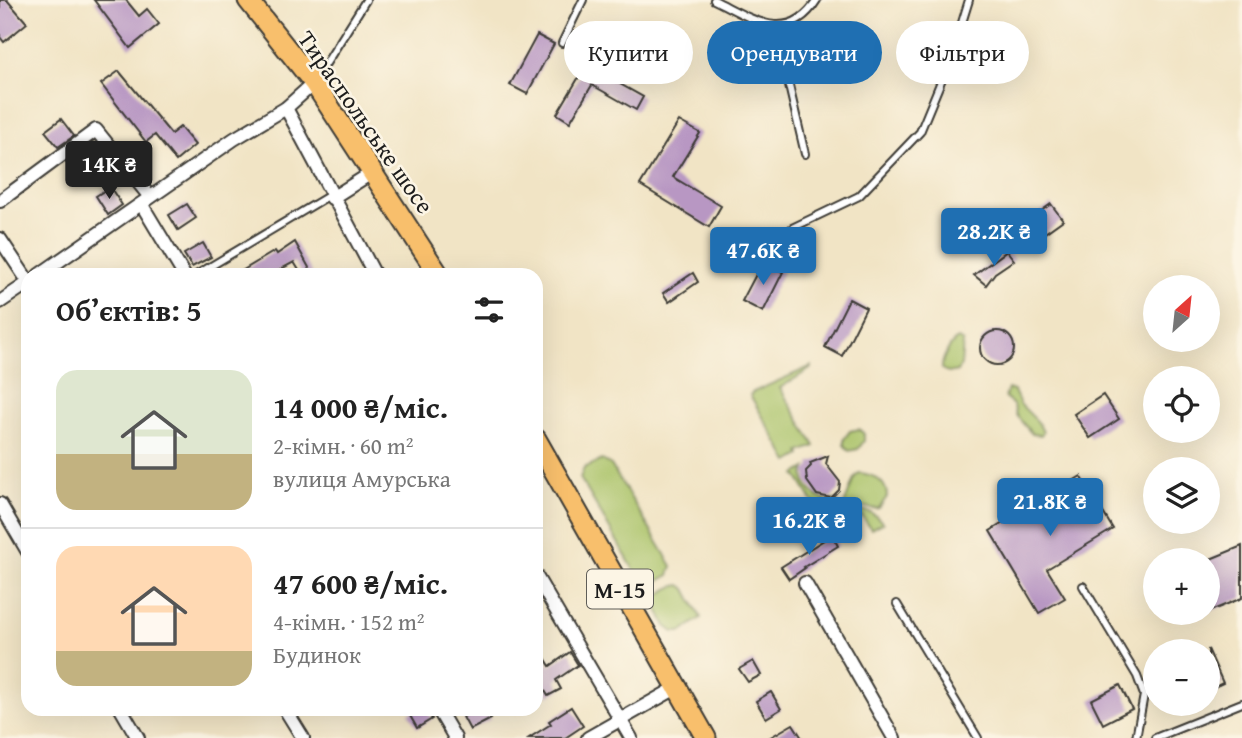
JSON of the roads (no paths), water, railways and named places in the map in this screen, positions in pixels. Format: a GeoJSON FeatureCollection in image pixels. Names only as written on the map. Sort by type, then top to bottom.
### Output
{"type":"FeatureCollection","features":[{"type":"Feature","properties":{"kind":"main road","name":"Тираспольське шосе"},"geometry":{"type":"LineString","coordinates":[[248,0],[314,83],[435,268]]}},
{"type":"Feature","properties":{"kind":"main road","name":"М-15"},"geometry":{"type":"LineString","coordinates":[[543,451],[706,738]]}},
{"type":"Feature","properties":{"kind":"street"},"geometry":{"type":"LineString","coordinates":[[50,268],[234,139],[286,108],[314,83]]}},
{"type":"Feature","properties":{"kind":"street"},"geometry":{"type":"LineString","coordinates":[[286,108],[367,268]]}},
{"type":"Feature","properties":{"kind":"street"},"geometry":{"type":"LineString","coordinates":[[0,201],[96,130],[146,201],[180,268]]}},
{"type":"Feature","properties":{"kind":"street"},"geometry":{"type":"LineString","coordinates":[[331,196],[373,172]]}},
{"type":"Feature","properties":{"kind":"street"},"geometry":{"type":"LineString","coordinates":[[0,239],[21,271]]}},
{"type":"Feature","properties":{"kind":"street"},"geometry":{"type":"LineString","coordinates":[[0,302],[21,287]]}},
{"type":"Feature","properties":{"kind":"street"},"geometry":{"type":"LineString","coordinates":[[0,504],[21,540]]}},
{"type":"Feature","properties":{"kind":"street"},"geometry":{"type":"LineString","coordinates":[[805,583],[894,738]]}},
{"type":"Feature","properties":{"kind":"street"},"geometry":{"type":"LineString","coordinates":[[543,588],[631,738]]}},
{"type":"Feature","properties":{"kind":"street"},"geometry":{"type":"LineString","coordinates":[[587,738],[676,688]]}},
{"type":"Feature","properties":{"kind":"street"},"geometry":{"type":"LineString","coordinates":[[125,716],[138,738]]}},
{"type":"Feature","properties":{"kind":"street"},"geometry":{"type":"LineString","coordinates":[[289,716],[303,738]]}},
{"type":"Feature","properties":{"kind":"street"},"geometry":{"type":"LineString","coordinates":[[442,716],[455,738]]}},
{"type":"Feature","properties":{"kind":"lane"},"geometry":{"type":"LineString","coordinates":[[314,83],[366,0]]}},
{"type":"Feature","properties":{"kind":"lane"},"geometry":{"type":"LineString","coordinates":[[562,43],[583,0]]}},
{"type":"Feature","properties":{"kind":"lane"},"geometry":{"type":"LineString","coordinates":[[714,0],[757,21]]}},
{"type":"Feature","properties":{"kind":"lane"},"geometry":{"type":"LineString","coordinates":[[796,21],[802,18],[817,0]]}},
{"type":"Feature","properties":{"kind":"lane"},"geometry":{"type":"LineString","coordinates":[[792,228],[859,196],[919,132],[953,52],[969,0]]}},
{"type":"Feature","properties":{"kind":"lane"},"geometry":{"type":"LineString","coordinates":[[788,84],[804,154]]}},
{"type":"Feature","properties":{"kind":"lane"},"geometry":{"type":"LineString","coordinates":[[208,268],[331,196]]}},
{"type":"Feature","properties":{"kind":"lane"},"geometry":{"type":"LineString","coordinates":[[1083,586],[1137,676],[1144,695],[1136,738]]}},
{"type":"Feature","properties":{"kind":"lane"},"geometry":{"type":"LineString","coordinates":[[897,604],[978,738]]}},
{"type":"Feature","properties":{"kind":"lane"},"geometry":{"type":"LineString","coordinates":[[1155,738],[1242,703]]}}]}
